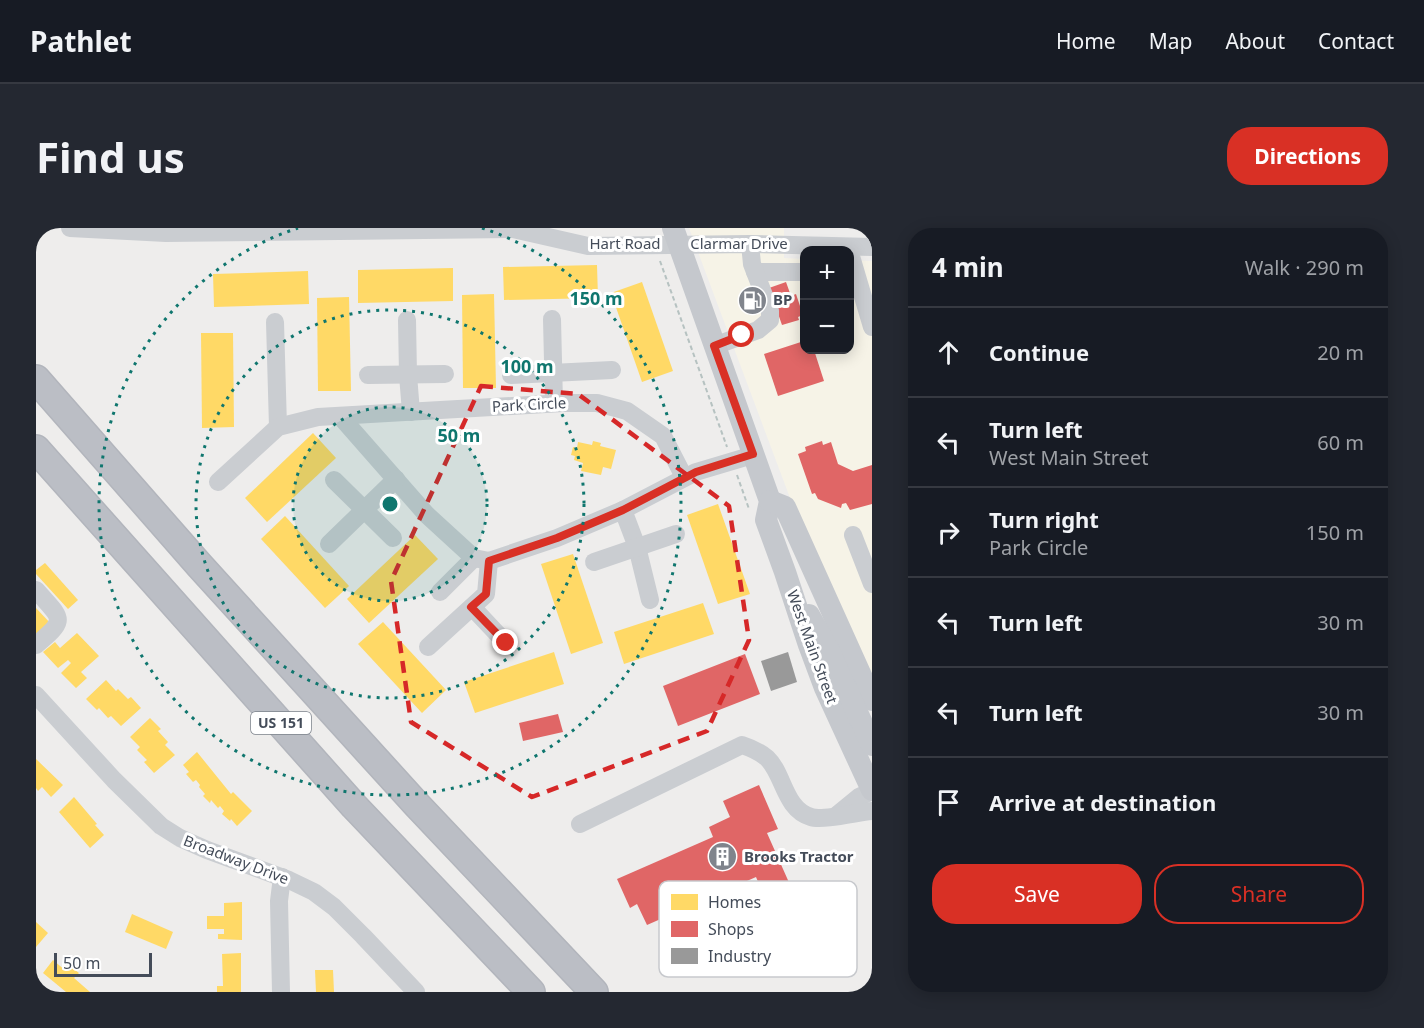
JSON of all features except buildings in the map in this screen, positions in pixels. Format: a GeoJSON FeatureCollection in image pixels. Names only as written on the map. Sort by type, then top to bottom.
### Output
{"type":"FeatureCollection","features":[{"type":"Feature","properties":{"kind":"highway","name":"US 151"},"geometry":{"type":"LineString","coordinates":[[36,379],[201,566],[455,845],[594,992]]}},
{"type":"Feature","properties":{"kind":"highway","name":"US 151"},"geometry":{"type":"LineString","coordinates":[[36,449],[354,806],[531,992]]}},
{"type":"Feature","properties":{"kind":"highway"},"geometry":{"type":"LineString","coordinates":[[455,845],[613,992]]}},
{"type":"Feature","properties":{"kind":"main road","name":"West Main Street"},"geometry":{"type":"LineString","coordinates":[[676,236],[770,501],[766,520],[809,645],[825,688],[872,791]]}},
{"type":"Feature","properties":{"kind":"main road","name":"West Main Street"},"geometry":{"type":"LineString","coordinates":[[770,501],[785,507],[872,700]]}},
{"type":"Feature","properties":{"kind":"main road"},"geometry":{"type":"LineString","coordinates":[[785,572],[828,649],[872,745]]}},
{"type":"Feature","properties":{"kind":"street","name":"Hart Road"},"geometry":{"type":"LineString","coordinates":[[70,228],[166,233],[507,229],[588,246],[676,236]]}},
{"type":"Feature","properties":{"kind":"street","name":"Clarmar Drive"},"geometry":{"type":"LineString","coordinates":[[676,236],[750,244],[772,236],[816,246]]}},
{"type":"Feature","properties":{"kind":"street"},"geometry":{"type":"LineString","coordinates":[[714,346],[758,330],[770,320],[770,311],[755,272],[750,244]]}},
{"type":"Feature","properties":{"kind":"street","name":"Clarmar Drive"},"geometry":{"type":"LineString","coordinates":[[854,249],[872,247]]}},
{"type":"Feature","properties":{"kind":"street"},"geometry":{"type":"LineString","coordinates":[[854,267],[872,327]]}},
{"type":"Feature","properties":{"kind":"street"},"geometry":{"type":"LineString","coordinates":[[755,272],[800,272]]}},
{"type":"Feature","properties":{"kind":"street"},"geometry":{"type":"LineString","coordinates":[[552,319],[554,403]]}},
{"type":"Feature","properties":{"kind":"street"},"geometry":{"type":"LineString","coordinates":[[407,320],[411,412]]}},
{"type":"Feature","properties":{"kind":"street"},"geometry":{"type":"LineString","coordinates":[[274,322],[278,427]]}},
{"type":"Feature","properties":{"kind":"street"},"geometry":{"type":"LineString","coordinates":[[511,375],[612,370]]}},
{"type":"Feature","properties":{"kind":"street"},"geometry":{"type":"LineString","coordinates":[[368,375],[445,374]]}},
{"type":"Feature","properties":{"kind":"street","name":"Park Circle"},"geometry":{"type":"LineString","coordinates":[[218,482],[278,427],[318,417],[554,403],[597,403],[627,411],[663,436],[684,477]]}},
{"type":"Feature","properties":{"kind":"street"},"geometry":{"type":"LineString","coordinates":[[340,416],[426,514],[481,559],[486,594],[428,647]]}},
{"type":"Feature","properties":{"kind":"street"},"geometry":{"type":"LineString","coordinates":[[440,592],[481,559],[557,538],[623,510],[684,477],[753,454]]}},
{"type":"Feature","properties":{"kind":"street"},"geometry":{"type":"LineString","coordinates":[[329,544],[396,479]]}},
{"type":"Feature","properties":{"kind":"street"},"geometry":{"type":"LineString","coordinates":[[334,480],[393,538]]}},
{"type":"Feature","properties":{"kind":"street"},"geometry":{"type":"LineString","coordinates":[[623,510],[637,547],[650,600]]}},
{"type":"Feature","properties":{"kind":"street"},"geometry":{"type":"LineString","coordinates":[[594,562],[676,534]]}},
{"type":"Feature","properties":{"kind":"street"},"geometry":{"type":"LineString","coordinates":[[853,535],[872,584]]}},
{"type":"Feature","properties":{"kind":"street"},"geometry":{"type":"LineString","coordinates":[[36,590],[56,613],[58,619],[56,629],[36,645]]}},
{"type":"Feature","properties":{"kind":"street"},"geometry":{"type":"LineString","coordinates":[[471,607],[506,643]]}},
{"type":"Feature","properties":{"kind":"street","name":"Broadway Drive"},"geometry":{"type":"LineString","coordinates":[[36,695],[114,780],[161,826],[180,838],[207,850],[314,891],[333,907],[416,992]]}},
{"type":"Feature","properties":{"kind":"street"},"geometry":{"type":"LineString","coordinates":[[580,824],[742,745],[769,759],[799,812],[813,818],[872,811]]}},
{"type":"Feature","properties":{"kind":"street"},"geometry":{"type":"LineString","coordinates":[[837,815],[859,797],[872,791]]}},
{"type":"Feature","properties":{"kind":"street"},"geometry":{"type":"LineString","coordinates":[[281,992],[279,901],[282,877]]}},
{"type":"Feature","properties":{"kind":"highlighted area"},"geometry":{"type":"Polygon","coordinates":[[[481,386],[578,394],[729,506],[749,640],[707,731],[532,797],[411,722],[391,581],[481,386]]]}},
{"type":"Feature","properties":{"kind":"shaded area"},"geometry":{"type":"Polygon","coordinates":[[[689,228],[784,228],[784,258],[800,259],[800,354],[854,354],[854,260],[872,261],[872,681],[793,506],[689,228]]]}},
{"type":"Feature","properties":{"kind":"place","name":"BP"},"geometry":{"type":"Point","coordinates":[752,300]}},
{"type":"Feature","properties":{"kind":"place","name":"Brooks Tractor"},"geometry":{"type":"Point","coordinates":[723,857]}},
{"type":"Feature","properties":{"kind":"route"},"geometry":{"type":"LineString","coordinates":[[506,643],[471,607],[486,594],[489,561],[557,538],[623,510],[696,472],[753,454],[714,346],[742,335]]}}]}
